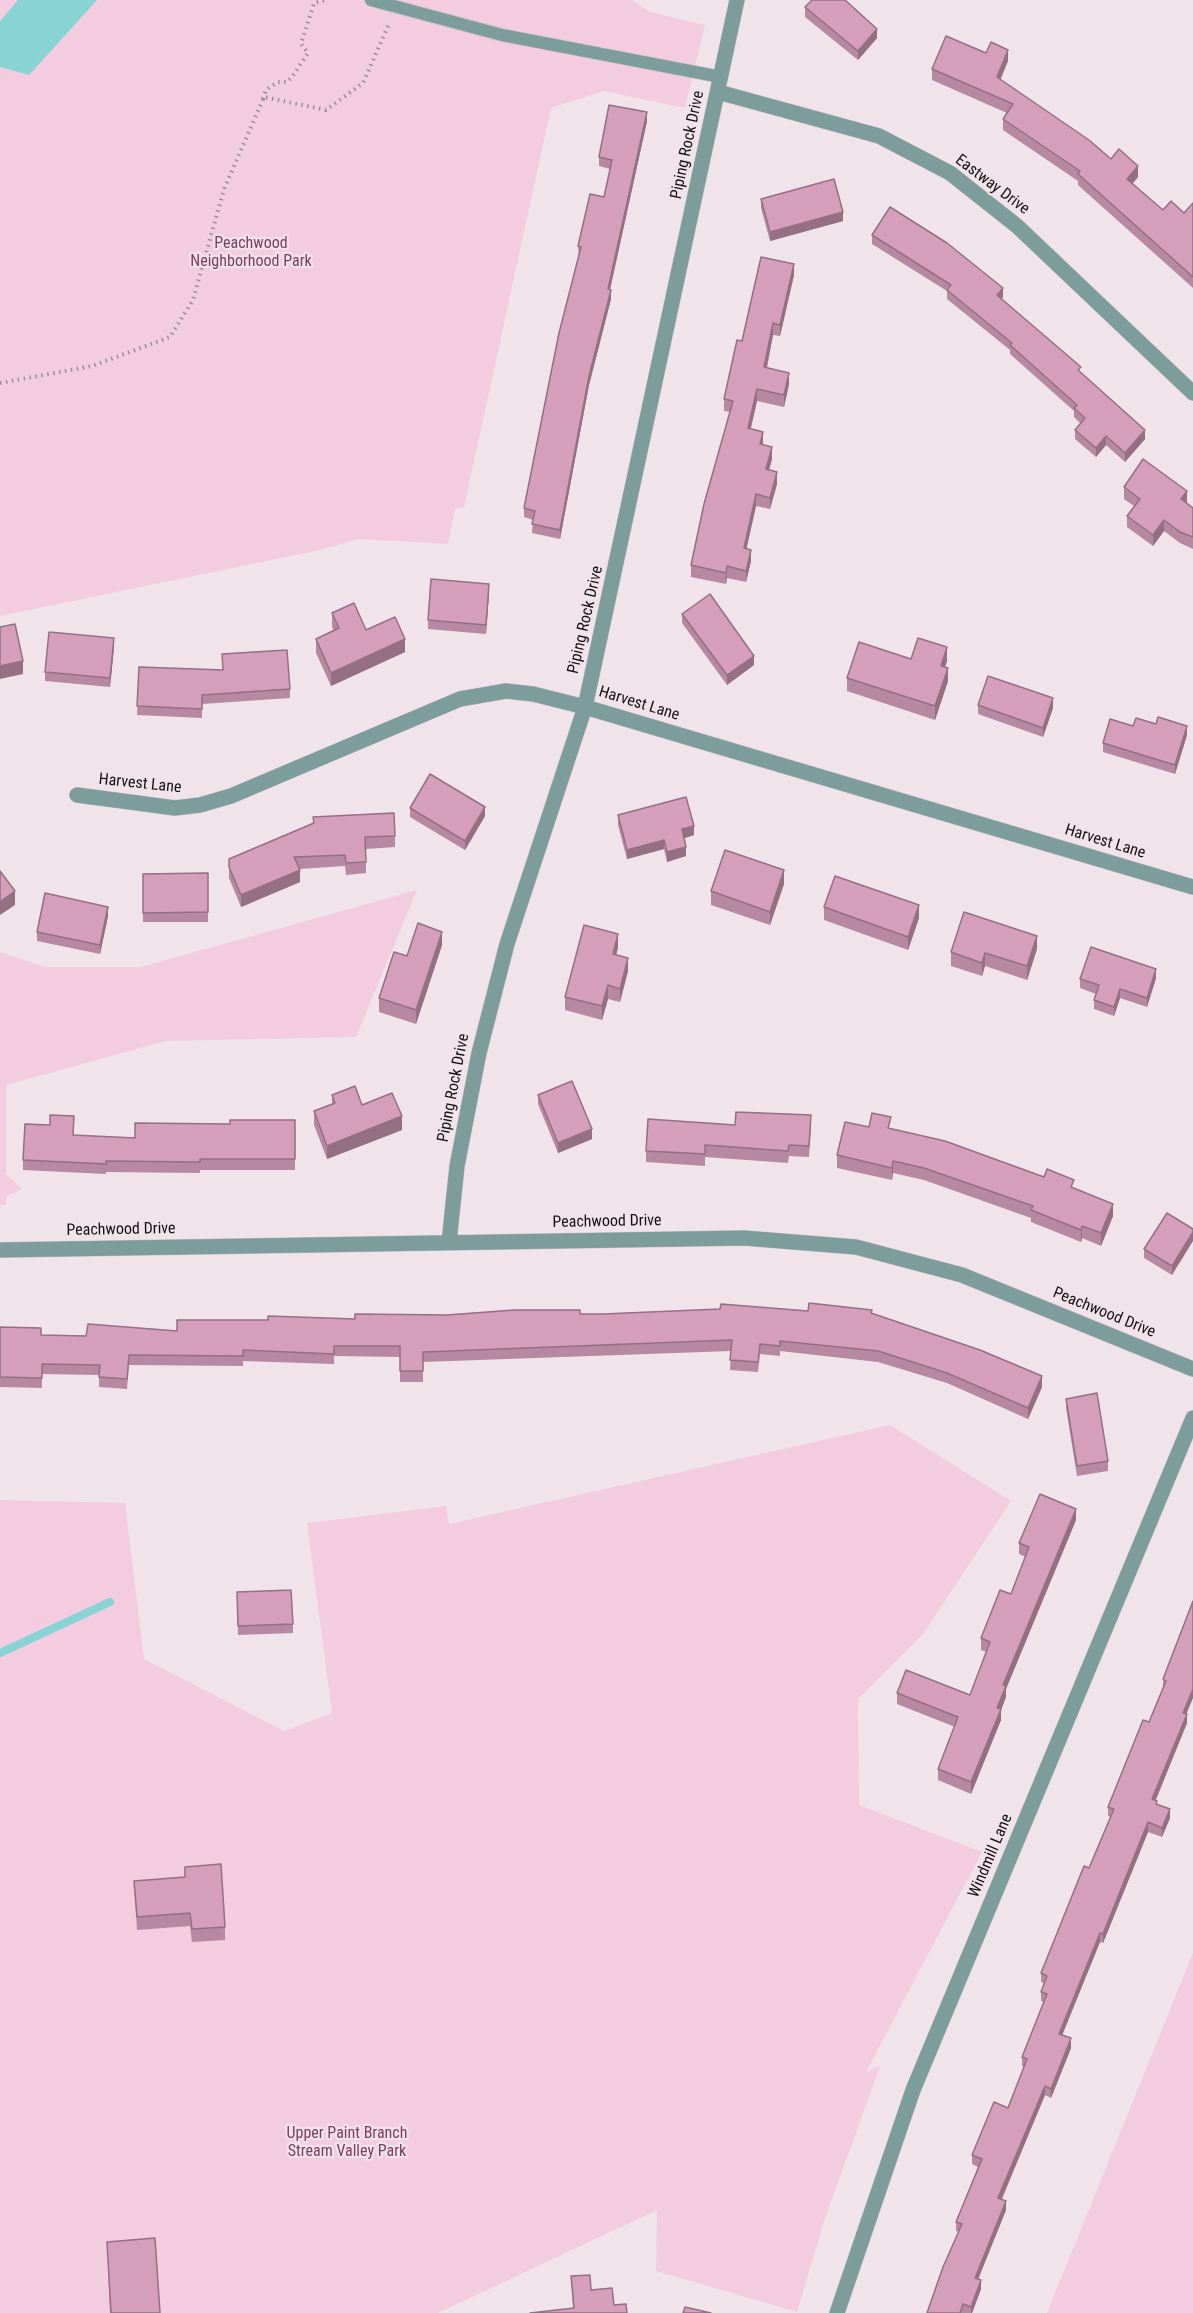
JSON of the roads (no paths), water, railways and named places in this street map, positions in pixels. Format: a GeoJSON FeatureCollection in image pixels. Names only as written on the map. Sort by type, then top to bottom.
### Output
{"type":"FeatureCollection","features":[{"type":"Feature","properties":{"kind":"street","name":"Piping Rock Drive"},"geometry":{"type":"LineString","coordinates":[[449,1242],[457,1166],[493,994],[585,707],[737,0]]}},
{"type":"Feature","properties":{"kind":"street","name":"Eastway Drive"},"geometry":{"type":"LineString","coordinates":[[719,85],[879,136],[950,173],[1017,226],[1193,393]]}},
{"type":"Feature","properties":{"kind":"street","name":"Harvest Lane"},"geometry":{"type":"LineString","coordinates":[[77,795],[175,808],[200,805],[231,796],[460,699],[506,691],[533,694],[585,707],[1193,887]]}},
{"type":"Feature","properties":{"kind":"street","name":"Peachwood Drive"},"geometry":{"type":"LineString","coordinates":[[0,1250],[744,1238],[855,1247],[962,1275],[1193,1369]]}},
{"type":"Feature","properties":{"kind":"street","name":"Windmill Lane"},"geometry":{"type":"LineString","coordinates":[[837,2313],[913,2090],[1193,1418]]}},
{"type":"Feature","properties":{"kind":"lane"},"geometry":{"type":"LineString","coordinates":[[371,0],[502,35],[719,85]]}},
{"type":"Feature","properties":{"kind":"water"},"geometry":{"type":"Polygon","coordinates":[[[18,0],[97,0],[29,75],[0,67],[0,21],[18,0]]]}},
{"type":"Feature","properties":{"kind":"waterway"},"geometry":{"type":"LineString","coordinates":[[0,1653],[110,1602]]}},
{"type":"Feature","properties":{"kind":"park label","name":"Peachwood Neighborhood Park"},"geometry":{"type":"Point","coordinates":[251,253]}},
{"type":"Feature","properties":{"kind":"park label","name":"Upper Paint Branch Stream Valley Park"},"geometry":{"type":"Point","coordinates":[347,2143]}}]}
